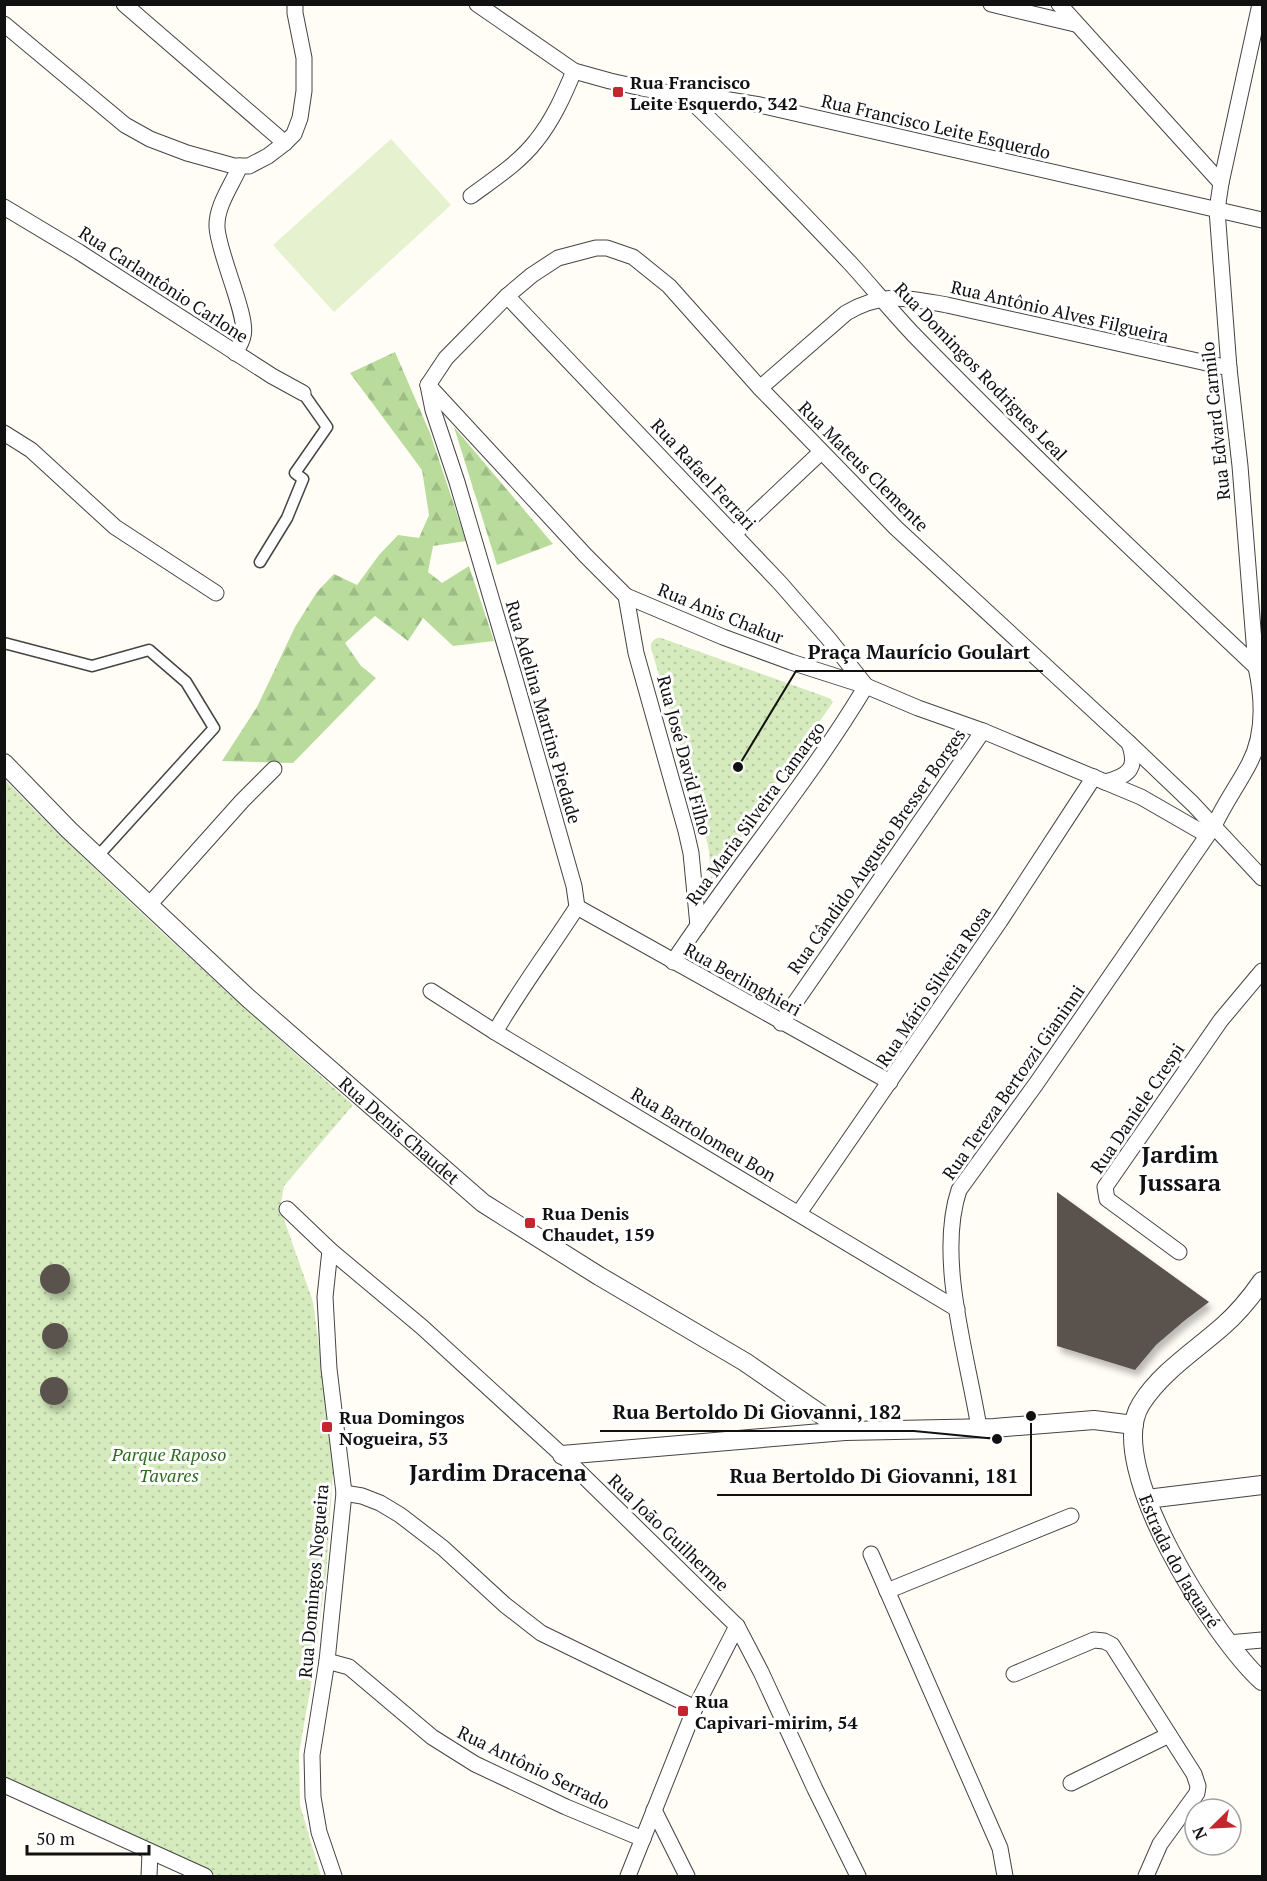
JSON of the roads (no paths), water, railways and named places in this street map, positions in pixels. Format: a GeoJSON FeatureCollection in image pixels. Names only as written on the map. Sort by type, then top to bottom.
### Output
{"type":"FeatureCollection","features":[{"type":"Feature","properties":{"kind":"street"},"geometry":{"type":"LineString","coordinates":[[124,4],[285,143]]}},
{"type":"Feature","properties":{"kind":"street"},"geometry":{"type":"LineString","coordinates":[[4,24],[125,125],[150,139],[178,149],[234,166],[249,166],[268,156],[285,143],[294,134],[300,118],[304,91],[304,58],[295,4]]}},
{"type":"Feature","properties":{"kind":"street","name":"Rua Francisco Leite Esquerdo"},"geometry":{"type":"LineString","coordinates":[[477,4],[574,71],[610,81],[686,96],[760,105],[1263,220]]}},
{"type":"Feature","properties":{"kind":"street"},"geometry":{"type":"LineString","coordinates":[[991,4],[1074,24]]}},
{"type":"Feature","properties":{"kind":"street"},"geometry":{"type":"LineString","coordinates":[[1059,4],[1074,24],[1221,183]]}},
{"type":"Feature","properties":{"kind":"street","name":"Rua Edvard Carmilo"},"geometry":{"type":"LineString","coordinates":[[1210,830],[1250,763],[1261,727],[1261,688],[1256,667],[1216,210],[1260,4]]}},
{"type":"Feature","properties":{"kind":"street"},"geometry":{"type":"LineString","coordinates":[[471,195],[499,176],[536,141],[562,100],[574,71]]}},
{"type":"Feature","properties":{"kind":"street","name":"Rua Domingos Rodrigues Leal"},"geometry":{"type":"LineString","coordinates":[[686,96],[751,159],[973,395],[1256,667]]}},
{"type":"Feature","properties":{"kind":"street"},"geometry":{"type":"LineString","coordinates":[[235,353],[244,334],[217,226],[222,201],[240,166]]}},
{"type":"Feature","properties":{"kind":"street","name":"Rua Carlantônio Carlone"},"geometry":{"type":"LineString","coordinates":[[4,207],[79,252],[235,353],[303,393]]}},
{"type":"Feature","properties":{"kind":"street","name":"Rua Mateus Clemente"},"geometry":{"type":"LineString","coordinates":[[428,385],[446,358],[507,296],[532,275],[558,258],[596,248],[607,248],[633,257],[669,286],[760,388],[905,537],[1129,743],[1210,830],[1263,878]]}},
{"type":"Feature","properties":{"kind":"street","name":"Rua Rafael Ferrari"},"geometry":{"type":"LineString","coordinates":[[507,296],[734,534],[821,630],[866,686]]}},
{"type":"Feature","properties":{"kind":"street"},"geometry":{"type":"LineString","coordinates":[[760,388],[846,313],[861,304],[882,298]]}},
{"type":"Feature","properties":{"kind":"street","name":"Rua Antônio Alves Filgueira"},"geometry":{"type":"LineString","coordinates":[[882,298],[907,298],[947,305],[1229,368]]}},
{"type":"Feature","properties":{"kind":"street","name":"Rua Anis Chakur"},"geometry":{"type":"LineString","coordinates":[[428,385],[626,596],[723,637],[866,686],[918,708],[983,731],[1141,796],[1210,830]]}},
{"type":"Feature","properties":{"kind":"street","name":"Rua Adelina Martins Piedade"},"geometry":{"type":"LineString","coordinates":[[428,385],[433,410],[457,482],[525,712],[574,886],[577,908]]}},
{"type":"Feature","properties":{"kind":"street"},"geometry":{"type":"LineString","coordinates":[[260,562],[287,518],[303,479],[295,473],[327,428],[303,393]]}},
{"type":"Feature","properties":{"kind":"street"},"geometry":{"type":"LineString","coordinates":[[4,433],[31,450],[115,527],[216,593]]}},
{"type":"Feature","properties":{"kind":"street"},"geometry":{"type":"LineString","coordinates":[[734,534],[821,452]]}},
{"type":"Feature","properties":{"kind":"street","name":"Rua José David Filho"},"geometry":{"type":"LineString","coordinates":[[626,596],[636,653],[691,853],[698,926]]}},
{"type":"Feature","properties":{"kind":"street"},"geometry":{"type":"LineString","coordinates":[[4,643],[92,666],[149,650],[186,682],[214,728],[98,856]]}},
{"type":"Feature","properties":{"kind":"street","name":"Rua Maria Silveira Camargo"},"geometry":{"type":"LineString","coordinates":[[673,962],[840,730],[866,686]]}},
{"type":"Feature","properties":{"kind":"street","name":"Rua Cândido Augusto Bresser Borges"},"geometry":{"type":"LineString","coordinates":[[781,1023],[983,731]]}},
{"type":"Feature","properties":{"kind":"street"},"geometry":{"type":"LineString","coordinates":[[1100,779],[1123,776],[1133,764],[1129,743]]}},
{"type":"Feature","properties":{"kind":"street","name":"Rua Denis Chaudet"},"geometry":{"type":"LineString","coordinates":[[4,763],[149,905],[257,1005],[483,1203],[598,1276],[745,1362],[845,1431]]}},
{"type":"Feature","properties":{"kind":"street"},"geometry":{"type":"LineString","coordinates":[[149,905],[242,801],[274,770]]}},
{"type":"Feature","properties":{"kind":"street","name":"Rua Mário Silveira Rosa"},"geometry":{"type":"LineString","coordinates":[[799,1213],[1100,779]]}},
{"type":"Feature","properties":{"kind":"street","name":"Rua Tereza Bertozzi Gianinni"},"geometry":{"type":"LineString","coordinates":[[979,1428],[953,1278],[952,1234],[954,1206],[959,1190],[1036,1084],[1210,830]]}},
{"type":"Feature","properties":{"kind":"street"},"geometry":{"type":"LineString","coordinates":[[495,1032],[515,998],[577,908]]}},
{"type":"Feature","properties":{"kind":"street","name":"Rua Berlinghieri"},"geometry":{"type":"LineString","coordinates":[[577,908],[890,1082]]}},
{"type":"Feature","properties":{"kind":"street","name":"Rua Daniele Crespi"},"geometry":{"type":"LineString","coordinates":[[1179,1251],[1107,1199],[1105,1188],[1221,1020],[1263,971]]}},
{"type":"Feature","properties":{"kind":"street","name":"Rua Bartolomeu Bon"},"geometry":{"type":"LineString","coordinates":[[431,991],[495,1032],[957,1309]]}},
{"type":"Feature","properties":{"kind":"street","name":"Rua João Guilherme"},"geometry":{"type":"LineString","coordinates":[[287,1209],[330,1250],[422,1327],[562,1455],[736,1626],[761,1672],[814,1790],[858,1876]]}},
{"type":"Feature","properties":{"kind":"street","name":"Rua Domingos Nogueira"},"geometry":{"type":"LineString","coordinates":[[330,1250],[325,1297],[328,1357],[344,1493],[327,1661],[312,1765],[313,1797],[319,1832],[337,1875]]}},
{"type":"Feature","properties":{"kind":"street"},"geometry":{"type":"LineString","coordinates":[[562,1455],[845,1431],[979,1428],[1094,1420],[1134,1425],[1140,1406],[1148,1394],[1180,1362],[1226,1324],[1251,1298],[1263,1281]]}},
{"type":"Feature","properties":{"kind":"street","name":"Estrada do Jaguaré"},"geometry":{"type":"LineString","coordinates":[[1134,1425],[1135,1454],[1147,1499],[1168,1550],[1228,1643],[1263,1681]]}},
{"type":"Feature","properties":{"kind":"street"},"geometry":{"type":"LineString","coordinates":[[1147,1499],[1263,1485]]}},
{"type":"Feature","properties":{"kind":"street"},"geometry":{"type":"LineString","coordinates":[[344,1493],[362,1496],[380,1503],[400,1515],[443,1548],[505,1605],[541,1633],[695,1708]]}},
{"type":"Feature","properties":{"kind":"street"},"geometry":{"type":"LineString","coordinates":[[887,1591],[1071,1516]]}},
{"type":"Feature","properties":{"kind":"street"},"geometry":{"type":"LineString","coordinates":[[871,1554],[1000,1848],[1005,1876]]}},
{"type":"Feature","properties":{"kind":"street"},"geometry":{"type":"LineString","coordinates":[[628,1876],[695,1708],[736,1626]]}},
{"type":"Feature","properties":{"kind":"street"},"geometry":{"type":"LineString","coordinates":[[1014,1674],[1094,1640],[1112,1645],[1194,1774],[1198,1786],[1197,1793],[1160,1844],[1146,1876]]}},
{"type":"Feature","properties":{"kind":"street"},"geometry":{"type":"LineString","coordinates":[[1228,1643],[1263,1640]]}},
{"type":"Feature","properties":{"kind":"street","name":"Rua Antônio Serrado"},"geometry":{"type":"LineString","coordinates":[[327,1661],[349,1667],[432,1737],[475,1764],[566,1807],[643,1839]]}},
{"type":"Feature","properties":{"kind":"street"},"geometry":{"type":"LineString","coordinates":[[1071,1783],[1169,1735]]}},
{"type":"Feature","properties":{"kind":"street"},"geometry":{"type":"LineString","coordinates":[[4,1785],[205,1876]]}},
{"type":"Feature","properties":{"kind":"street"},"geometry":{"type":"LineString","coordinates":[[654,1810],[687,1876]]}},
{"type":"Feature","properties":{"kind":"street"},"geometry":{"type":"LineString","coordinates":[[148,1876],[150,1852]]}},
{"type":"Feature","properties":{"kind":"place","name":"Rua Francisco Leite Esquerdo, 342"},"geometry":{"type":"Point","coordinates":[618,92]}},
{"type":"Feature","properties":{"kind":"place","name":"Praça Maurício Goulart"},"geometry":{"type":"Point","coordinates":[738,767]}},
{"type":"Feature","properties":{"kind":"place","name":"Rua Denis Chaudet, 159"},"geometry":{"type":"Point","coordinates":[530,1223]}},
{"type":"Feature","properties":{"kind":"place","name":"Rua Bertoldo Di Giovanni, 181"},"geometry":{"type":"Point","coordinates":[1031,1416]}},
{"type":"Feature","properties":{"kind":"place","name":"Rua Domingos Nogueira, 53"},"geometry":{"type":"Point","coordinates":[327,1427]}},
{"type":"Feature","properties":{"kind":"place","name":"Rua Bertoldo Di Giovanni, 182"},"geometry":{"type":"Point","coordinates":[997,1439]}},
{"type":"Feature","properties":{"kind":"place","name":"Rua Capivari-mirim, 54"},"geometry":{"type":"Point","coordinates":[683,1711]}},
{"type":"Feature","properties":{"kind":"district","name":"Jardim Jussara"},"geometry":{"type":"Point","coordinates":[1180,1168]}},
{"type":"Feature","properties":{"kind":"district","name":"Jardim Dracena"},"geometry":{"type":"Point","coordinates":[498,1472]}},
{"type":"Feature","properties":{"kind":"park label","name":"Parque Raposo Tavares"},"geometry":{"type":"Point","coordinates":[169,1464]}}]}
